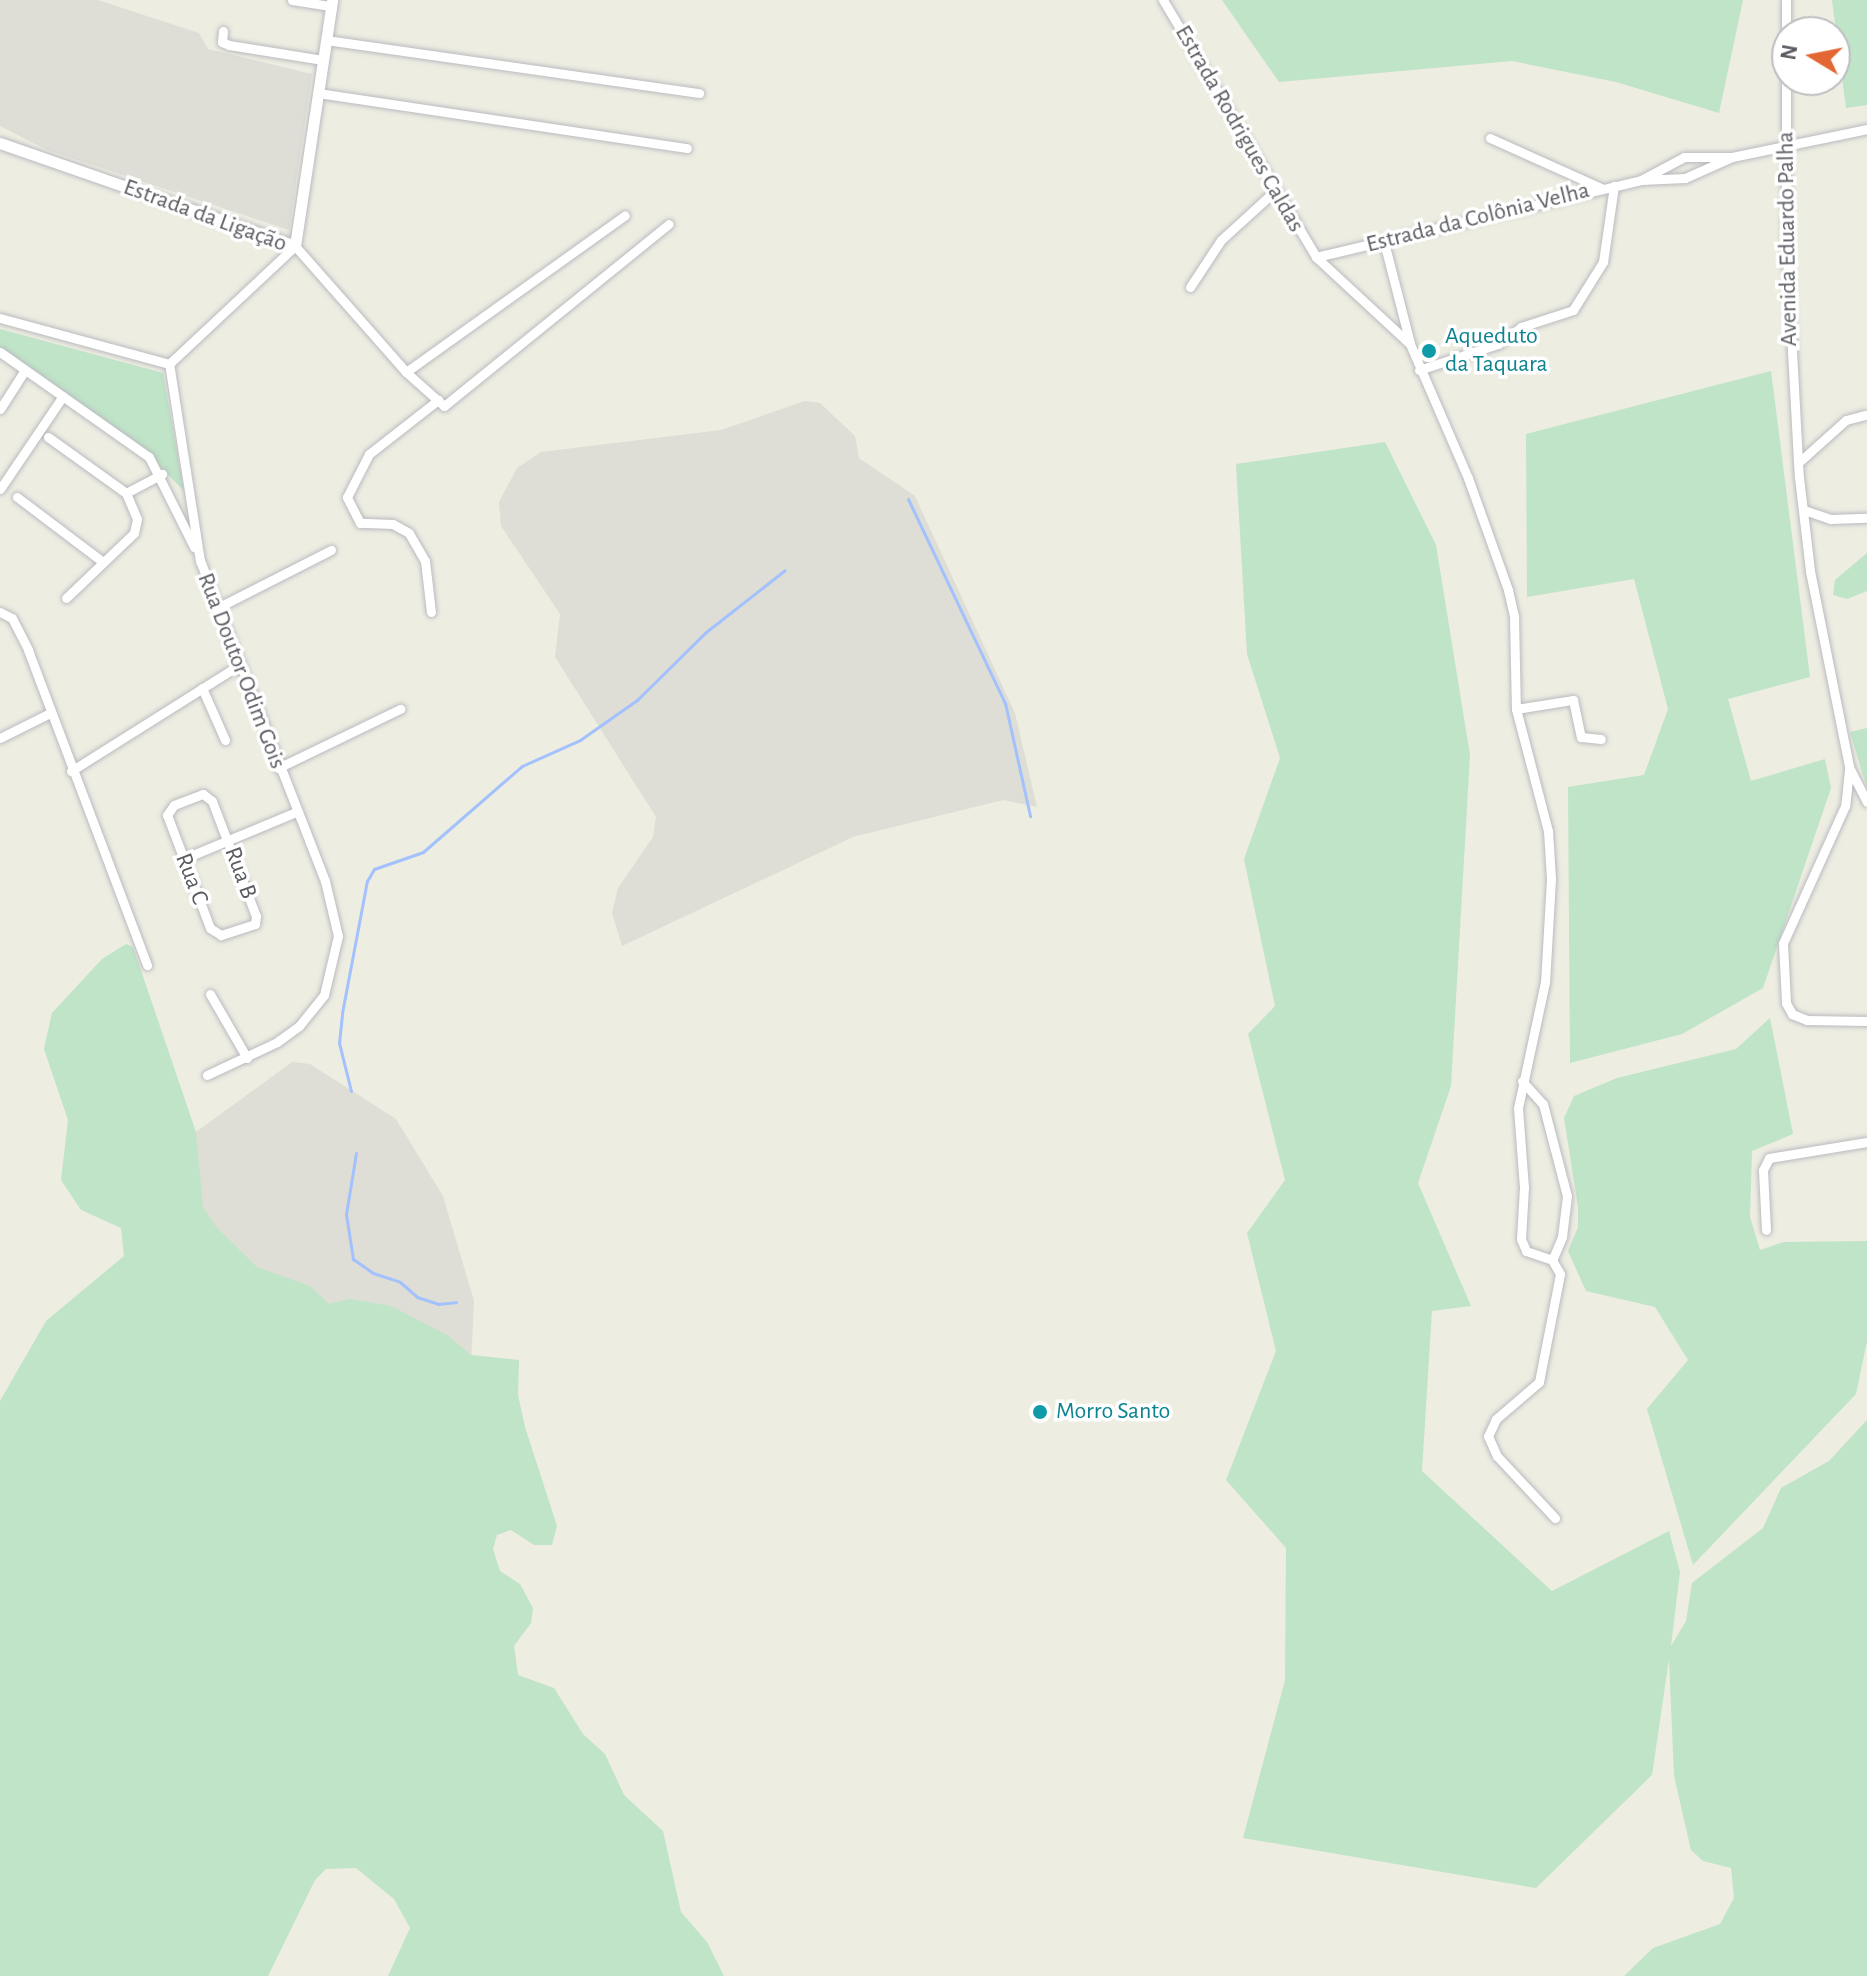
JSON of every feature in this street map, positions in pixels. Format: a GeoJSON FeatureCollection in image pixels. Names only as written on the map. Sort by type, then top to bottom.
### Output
{"type":"FeatureCollection","features":[{"type":"Feature","properties":{"kind":"street"},"geometry":{"type":"LineString","coordinates":[[0,318],[169,364],[295,246],[332,3],[292,0]]}},
{"type":"Feature","properties":{"kind":"street","name":"Estrada Rodrigues Caldas"},"geometry":{"type":"LineString","coordinates":[[1163,0],[1316,257],[1410,344]]}},
{"type":"Feature","properties":{"kind":"street","name":"Avenida Eduardo Palha"},"geometry":{"type":"LineString","coordinates":[[1786,0],[1785,145],[1799,477],[1849,767]]}},
{"type":"Feature","properties":{"kind":"street"},"geometry":{"type":"LineString","coordinates":[[223,31],[222,42],[229,45],[323,60]]}},
{"type":"Feature","properties":{"kind":"street"},"geometry":{"type":"LineString","coordinates":[[326,40],[699,93]]}},
{"type":"Feature","properties":{"kind":"street"},"geometry":{"type":"LineString","coordinates":[[318,93],[687,148]]}},
{"type":"Feature","properties":{"kind":"street","name":"Estrada da Colônia Velha"},"geometry":{"type":"LineString","coordinates":[[1316,257],[1601,188],[1641,180],[1685,178],[1732,157],[1867,129]]}},
{"type":"Feature","properties":{"kind":"street"},"geometry":{"type":"LineString","coordinates":[[1490,138],[1601,188]]}},
{"type":"Feature","properties":{"kind":"street","name":"Estrada da Ligação"},"geometry":{"type":"LineString","coordinates":[[0,143],[295,246],[406,372],[441,403]]}},
{"type":"Feature","properties":{"kind":"street","name":"Estrada da Colônia Velha"},"geometry":{"type":"LineString","coordinates":[[1641,180],[1684,157],[1732,157]]}},
{"type":"Feature","properties":{"kind":"street"},"geometry":{"type":"LineString","coordinates":[[1418,365],[1498,344],[1521,327],[1573,310],[1603,262],[1614,186]]}},
{"type":"Feature","properties":{"kind":"street"},"geometry":{"type":"LineString","coordinates":[[1190,287],[1221,240],[1276,190]]}},
{"type":"Feature","properties":{"kind":"street"},"geometry":{"type":"LineString","coordinates":[[406,372],[625,215]]}},
{"type":"Feature","properties":{"kind":"street"},"geometry":{"type":"LineString","coordinates":[[431,612],[425,561],[409,533],[393,524],[360,523],[347,497],[369,454],[441,403],[669,224]]}},
{"type":"Feature","properties":{"kind":"street"},"geometry":{"type":"LineString","coordinates":[[1384,242],[1410,344],[1499,556],[1514,617],[1516,709],[1548,831],[1551,879],[1545,982],[1518,1108],[1522,1246],[1552,1260],[1560,1274],[1539,1382],[1496,1419],[1488,1436],[1497,1456],[1555,1518]]}},
{"type":"Feature","properties":{"kind":"street"},"geometry":{"type":"LineString","coordinates":[[0,352],[149,457],[162,474],[200,561]]}},
{"type":"Feature","properties":{"kind":"street","name":"Rua Doutor Odim Gois"},"geometry":{"type":"LineString","coordinates":[[169,364],[200,561],[337,917],[337,956],[316,1008],[277,1042],[207,1075]]}},
{"type":"Feature","properties":{"kind":"street"},"geometry":{"type":"LineString","coordinates":[[0,409],[25,370]]}},
{"type":"Feature","properties":{"kind":"street"},"geometry":{"type":"LineString","coordinates":[[0,489],[63,396]]}},
{"type":"Feature","properties":{"kind":"street"},"geometry":{"type":"LineString","coordinates":[[1798,463],[1846,420],[1865,415]]}},
{"type":"Feature","properties":{"kind":"street"},"geometry":{"type":"LineString","coordinates":[[48,437],[126,493],[137,526],[66,598]]}},
{"type":"Feature","properties":{"kind":"street"},"geometry":{"type":"LineString","coordinates":[[126,493],[162,474]]}},
{"type":"Feature","properties":{"kind":"street"},"geometry":{"type":"LineString","coordinates":[[17,497],[103,562]]}},
{"type":"Feature","properties":{"kind":"street"},"geometry":{"type":"LineString","coordinates":[[1804,510],[1830,519],[1867,518]]}},
{"type":"Feature","properties":{"kind":"street"},"geometry":{"type":"LineString","coordinates":[[217,608],[331,550]]}},
{"type":"Feature","properties":{"kind":"street"},"geometry":{"type":"LineString","coordinates":[[0,612],[18,627],[147,965]]}},
{"type":"Feature","properties":{"kind":"street"},"geometry":{"type":"LineString","coordinates":[[71,771],[238,666]]}},
{"type":"Feature","properties":{"kind":"street"},"geometry":{"type":"LineString","coordinates":[[202,688],[225,740]]}},
{"type":"Feature","properties":{"kind":"street"},"geometry":{"type":"LineString","coordinates":[[1516,709],[1573,700],[1579,735],[1601,739]]}},
{"type":"Feature","properties":{"kind":"street"},"geometry":{"type":"LineString","coordinates":[[278,768],[400,709]]}},
{"type":"Feature","properties":{"kind":"street"},"geometry":{"type":"LineString","coordinates":[[0,738],[50,713]]}},
{"type":"Feature","properties":{"kind":"street"},"geometry":{"type":"LineString","coordinates":[[1849,767],[1867,802]]}},
{"type":"Feature","properties":{"kind":"street"},"geometry":{"type":"LineString","coordinates":[[1849,767],[1845,806],[1783,943],[1786,1003],[1792,1014],[1807,1020],[1867,1021]]}},
{"type":"Feature","properties":{"kind":"street","name":"Rua B"},"geometry":{"type":"LineString","coordinates":[[167,815],[174,805],[203,794],[212,801],[229,840],[256,920],[221,935]]}},
{"type":"Feature","properties":{"kind":"street"},"geometry":{"type":"LineString","coordinates":[[183,859],[296,812]]}},
{"type":"Feature","properties":{"kind":"street","name":"Rua C"},"geometry":{"type":"LineString","coordinates":[[167,815],[210,928],[221,935]]}},
{"type":"Feature","properties":{"kind":"street"},"geometry":{"type":"LineString","coordinates":[[210,994],[247,1058]]}},
{"type":"Feature","properties":{"kind":"street"},"geometry":{"type":"LineString","coordinates":[[1522,1081],[1543,1104],[1567,1196],[1562,1237],[1552,1260]]}},
{"type":"Feature","properties":{"kind":"street"},"geometry":{"type":"LineString","coordinates":[[1766,1230],[1763,1170],[1769,1158],[1867,1142]]}},
{"type":"Feature","properties":{"kind":"shaded area"},"geometry":{"type":"Polygon","coordinates":[[[0,0],[98,0],[199,33],[208,49],[312,74],[289,230],[47,150],[0,126],[0,0]]]}},
{"type":"Feature","properties":{"kind":"shaded area"},"geometry":{"type":"Polygon","coordinates":[[[805,401],[820,403],[855,436],[859,458],[915,496],[1015,713],[1037,807],[1003,800],[853,837],[622,946],[612,913],[618,888],[653,837],[656,817],[555,657],[560,614],[501,526],[499,502],[517,468],[541,452],[721,430],[805,401]]]}},
{"type":"Feature","properties":{"kind":"shaded area"},"geometry":{"type":"Polygon","coordinates":[[[292,1062],[310,1064],[396,1119],[443,1196],[474,1301],[471,1364],[400,1409],[204,1241],[174,1148],[292,1062]]]}},
{"type":"Feature","properties":{"kind":"green space"},"geometry":{"type":"Polygon","coordinates":[[[1222,0],[1743,0],[1719,113],[1616,82],[1512,61],[1279,82],[1222,0]]]}},
{"type":"Feature","properties":{"kind":"green space"},"geometry":{"type":"Polygon","coordinates":[[[1832,0],[1867,0],[1867,105],[1846,108],[1844,96],[1851,96],[1851,16],[1834,16],[1832,0]]]}},
{"type":"Feature","properties":{"kind":"green space"},"geometry":{"type":"Polygon","coordinates":[[[0,329],[163,373],[184,491],[142,448],[0,348],[0,329]]]}},
{"type":"Feature","properties":{"kind":"green space"},"geometry":{"type":"Polygon","coordinates":[[[1771,371],[1810,677],[1728,699],[1751,781],[1825,759],[1831,788],[1763,988],[1682,1034],[1570,1063],[1568,787],[1644,775],[1668,709],[1634,579],[1527,597],[1526,434],[1771,371]]]}},
{"type":"Feature","properties":{"kind":"green space"},"geometry":{"type":"Polygon","coordinates":[[[1385,442],[1436,545],[1470,755],[1451,1086],[1418,1183],[1471,1306],[1432,1311],[1422,1471],[1552,1591],[1669,1531],[1680,1572],[1671,1646],[1686,1621],[1692,1583],[1763,1528],[1781,1488],[1829,1461],[1867,1420],[1867,1976],[1624,1976],[1653,1948],[1720,1924],[1734,1898],[1731,1868],[1703,1861],[1691,1850],[1674,1776],[1669,1659],[1652,1775],[1536,1888],[1243,1838],[1285,1680],[1286,1548],[1226,1480],[1276,1351],[1247,1233],[1285,1180],[1248,1034],[1275,1006],[1244,859],[1280,758],[1247,654],[1236,464],[1385,442]]]}},
{"type":"Feature","properties":{"kind":"green space"},"geometry":{"type":"Polygon","coordinates":[[[1867,553],[1867,591],[1847,599],[1833,595],[1835,580],[1867,553]]]}},
{"type":"Feature","properties":{"kind":"green space"},"geometry":{"type":"Polygon","coordinates":[[[1867,728],[1867,788],[1850,732],[1867,728]]]}},
{"type":"Feature","properties":{"kind":"green space"},"geometry":{"type":"Polygon","coordinates":[[[126,944],[133,947],[196,1132],[203,1207],[217,1228],[257,1267],[310,1286],[329,1304],[350,1299],[391,1306],[447,1335],[471,1355],[519,1360],[518,1395],[525,1427],[557,1526],[552,1545],[534,1545],[511,1530],[497,1535],[493,1549],[500,1571],[520,1584],[533,1608],[531,1623],[514,1646],[518,1675],[554,1688],[583,1734],[605,1754],[624,1795],[663,1831],[681,1912],[707,1942],[724,1976],[388,1976],[410,1928],[394,1899],[356,1868],[326,1869],[315,1880],[268,1976],[0,1976],[0,1401],[46,1321],[124,1256],[121,1228],[81,1210],[61,1180],[68,1120],[44,1049],[52,1013],[102,959],[126,944]]]}},
{"type":"Feature","properties":{"kind":"green space"},"geometry":{"type":"Polygon","coordinates":[[[1770,1018],[1793,1134],[1752,1151],[1750,1217],[1760,1250],[1784,1242],[1867,1241],[1867,1341],[1856,1394],[1693,1565],[1647,1409],[1688,1360],[1655,1307],[1586,1291],[1568,1251],[1578,1227],[1578,1207],[1564,1118],[1574,1096],[1617,1078],[1736,1049],[1770,1018]]]}},
{"type":"Feature","properties":{"kind":"waterway"},"geometry":{"type":"LineString","coordinates":[[908,499],[1005,703],[1030,816]]}},
{"type":"Feature","properties":{"kind":"waterway"},"geometry":{"type":"LineString","coordinates":[[351,1091],[339,1043],[342,1013],[367,881],[374,869],[423,852],[522,766],[580,740],[637,700],[706,632],[785,570]]}},
{"type":"Feature","properties":{"kind":"waterway"},"geometry":{"type":"LineString","coordinates":[[356,1153],[346,1214],[353,1259],[373,1273],[400,1282],[417,1297],[438,1304],[456,1302]]}},
{"type":"Feature","properties":{"kind":"place","name":"Aqueduto da Taquara"},"geometry":{"type":"Point","coordinates":[1429,351]}},
{"type":"Feature","properties":{"kind":"place","name":"Morro Santo"},"geometry":{"type":"Point","coordinates":[1040,1412]}}]}
